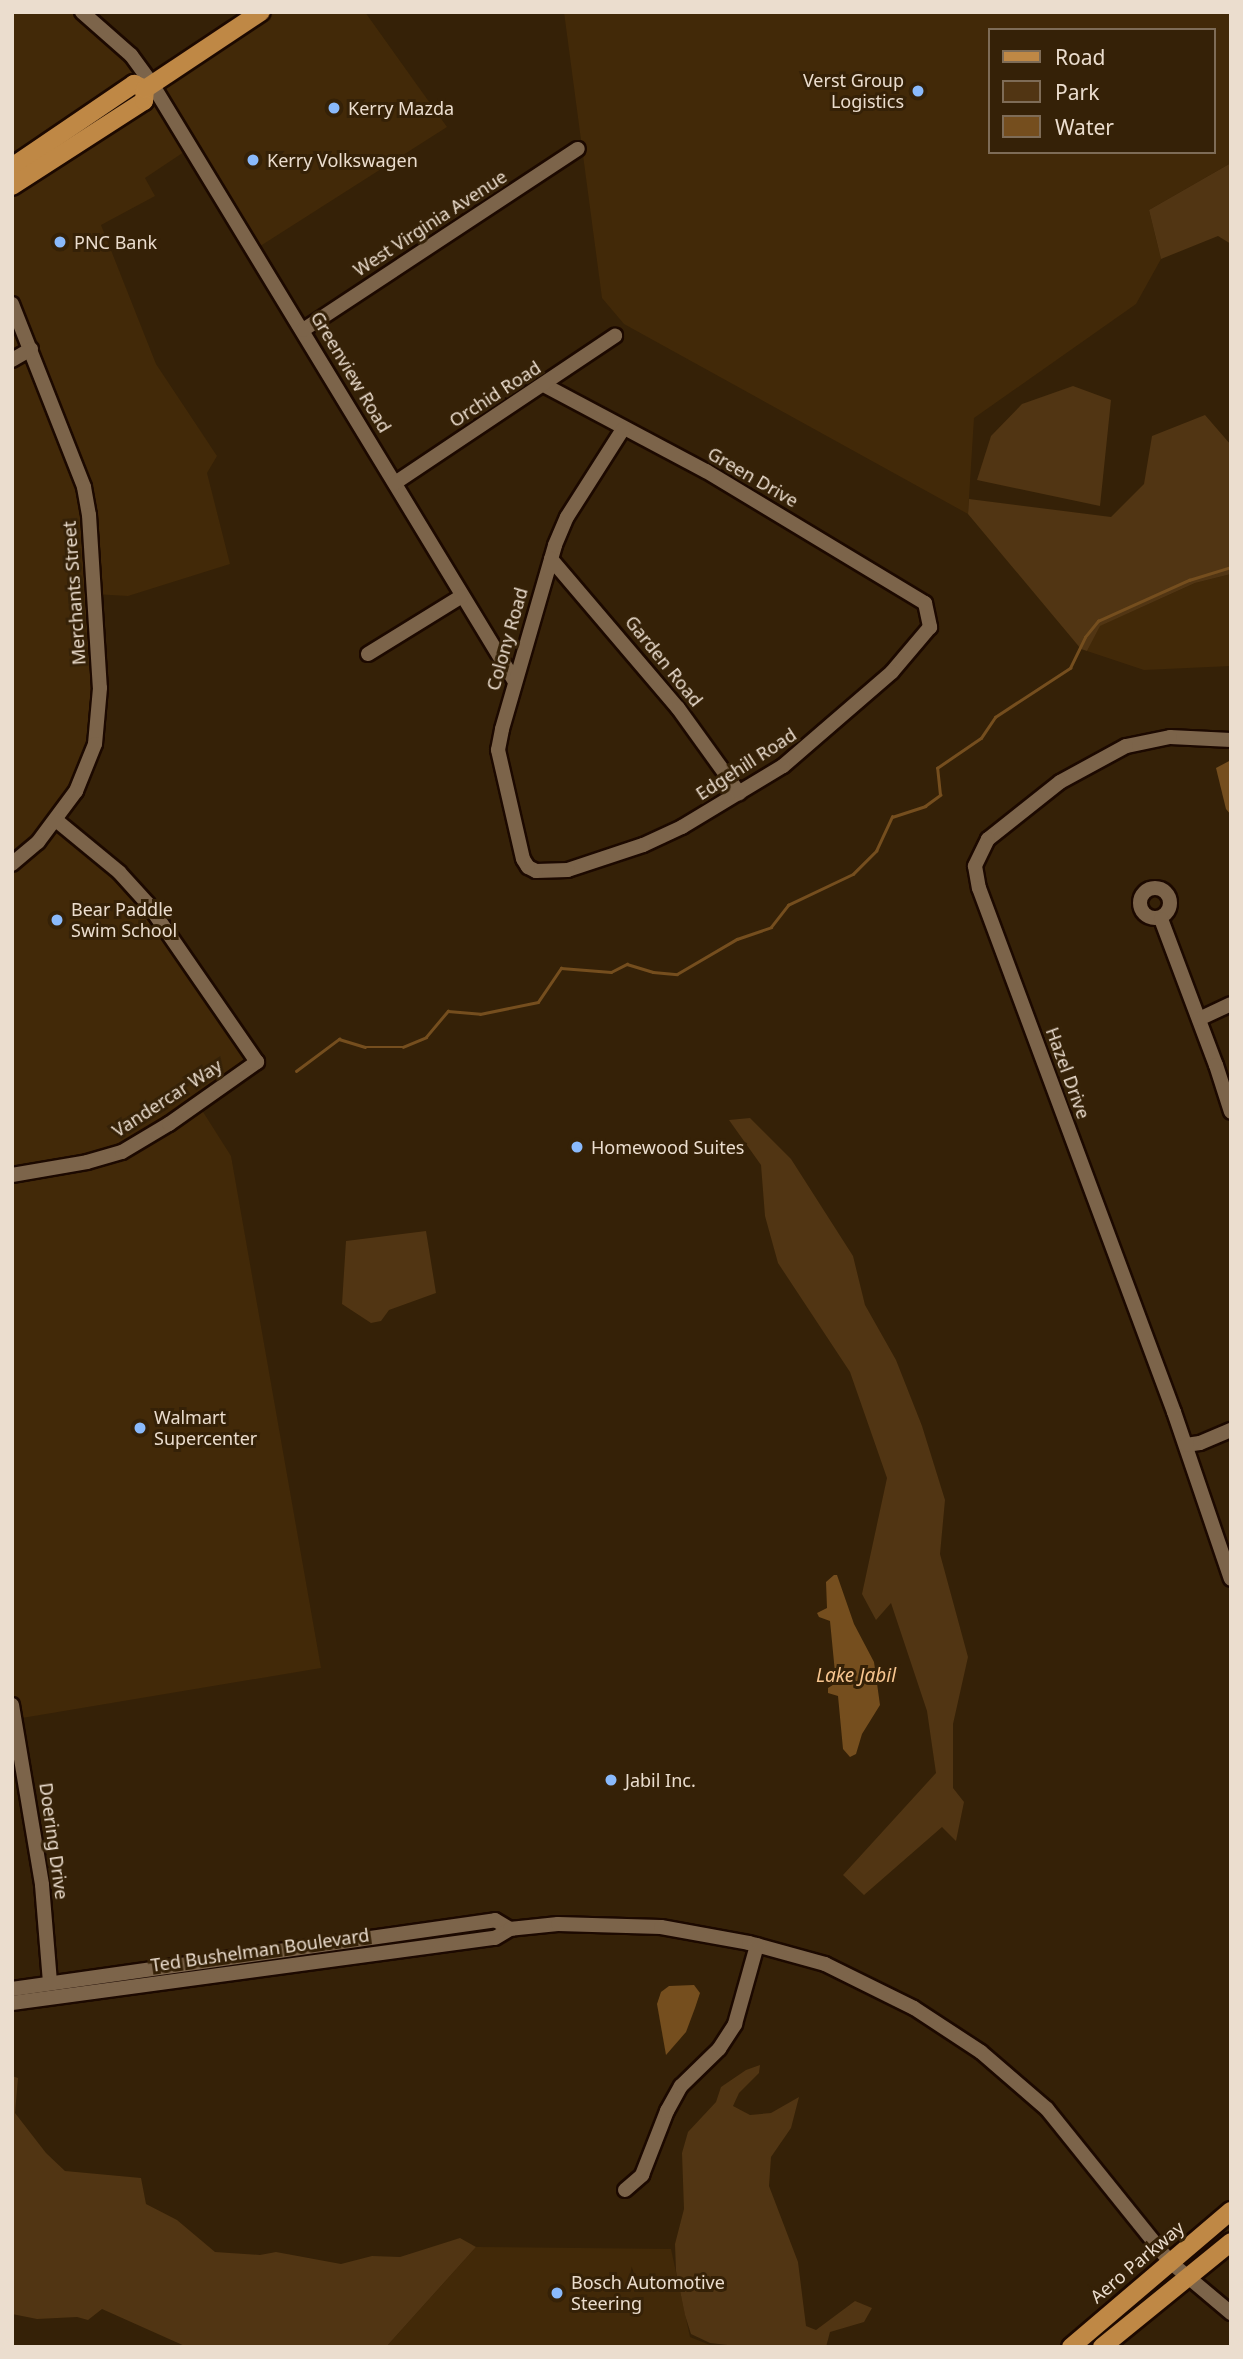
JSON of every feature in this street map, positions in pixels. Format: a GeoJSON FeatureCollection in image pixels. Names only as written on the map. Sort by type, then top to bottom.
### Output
{"type":"FeatureCollection","features":[{"type":"Feature","properties":{"kind":"main road"},"geometry":{"type":"LineString","coordinates":[[12,186],[144,101],[149,87],[261,12]]}},
{"type":"Feature","properties":{"kind":"main road"},"geometry":{"type":"LineString","coordinates":[[12,167],[134,84],[149,87]]}},
{"type":"Feature","properties":{"kind":"main road","name":"Aero Parkway"},"geometry":{"type":"LineString","coordinates":[[1071,2347],[1231,2211]]}},
{"type":"Feature","properties":{"kind":"main road"},"geometry":{"type":"LineString","coordinates":[[1102,2347],[1231,2242]]}},
{"type":"Feature","properties":{"kind":"street","name":"Greenview Road"},"geometry":{"type":"LineString","coordinates":[[82,12],[131,55],[303,330],[514,680]]}},
{"type":"Feature","properties":{"kind":"street","name":"West Virginia Avenue"},"geometry":{"type":"LineString","coordinates":[[303,330],[578,149]]}},
{"type":"Feature","properties":{"kind":"street","name":"Merchants Street"},"geometry":{"type":"LineString","coordinates":[[12,304],[84,487],[89,515],[100,688],[100,720],[90,762],[56,820],[12,864]]}},
{"type":"Feature","properties":{"kind":"street","name":"Orchid Road"},"geometry":{"type":"LineString","coordinates":[[395,482],[615,336]]}},
{"type":"Feature","properties":{"kind":"street"},"geometry":{"type":"LineString","coordinates":[[12,360],[31,349]]}},
{"type":"Feature","properties":{"kind":"street","name":"Green Drive"},"geometry":{"type":"LineString","coordinates":[[544,385],[706,471],[925,603],[930,618]]}},
{"type":"Feature","properties":{"kind":"street","name":"Colony Road"},"geometry":{"type":"LineString","coordinates":[[536,871],[528,867],[523,859],[498,750],[514,680],[551,559],[567,517],[623,429]]}},
{"type":"Feature","properties":{"kind":"street","name":"Garden Road"},"geometry":{"type":"LineString","coordinates":[[551,559],[678,708],[739,793]]}},
{"type":"Feature","properties":{"kind":"street"},"geometry":{"type":"LineString","coordinates":[[368,654],[462,596]]}},
{"type":"Feature","properties":{"kind":"street","name":"Edgehill Road"},"geometry":{"type":"LineString","coordinates":[[536,871],[578,867],[643,845],[682,827],[783,766],[815,742],[892,672],[924,637],[930,627],[930,618]]}},
{"type":"Feature","properties":{"kind":"street","name":"Hazel Drive"},"geometry":{"type":"LineString","coordinates":[[1231,740],[1170,737],[1126,746],[1060,782],[988,839],[975,866],[979,888],[1186,1445],[1231,1579]]}},
{"type":"Feature","properties":{"kind":"street","name":"Vandercar Way"},"geometry":{"type":"LineString","coordinates":[[12,1175],[87,1162],[122,1152],[169,1124],[257,1062],[148,904],[119,872],[56,820]]}},
{"type":"Feature","properties":{"kind":"street"},"geometry":{"type":"LineString","coordinates":[[1161,919],[1231,1112]]}},
{"type":"Feature","properties":{"kind":"street"},"geometry":{"type":"LineString","coordinates":[[1199,1019],[1231,1004]]}},
{"type":"Feature","properties":{"kind":"street"},"geometry":{"type":"LineString","coordinates":[[1186,1445],[1200,1443],[1231,1430]]}},
{"type":"Feature","properties":{"kind":"street","name":"Doering Drive"},"geometry":{"type":"LineString","coordinates":[[12,1705],[42,1885],[50,1983]]}},
{"type":"Feature","properties":{"kind":"street","name":"Ted Bushelman Boulevard"},"geometry":{"type":"LineString","coordinates":[[12,1989],[495,1920],[510,1929]]}},
{"type":"Feature","properties":{"kind":"street","name":"Ted Bushelman Boulevard"},"geometry":{"type":"LineString","coordinates":[[12,2004],[495,1938],[510,1929],[558,1924],[628,1924],[693,1931],[757,1945],[825,1964],[883,1991],[981,2052],[1054,2116],[1169,2261],[1231,2313]]}},
{"type":"Feature","properties":{"kind":"street"},"geometry":{"type":"LineString","coordinates":[[625,2190],[642,2175],[674,2097],[691,2074],[719,2049],[735,2024],[757,1945]]}},
{"type":"Feature","properties":{"kind":"shaded area"},"geometry":{"type":"Polygon","coordinates":[[[12,12],[82,12],[152,84],[261,12],[365,12],[447,127],[254,250],[190,148],[145,178],[155,196],[101,225],[156,364],[217,456],[207,473],[230,564],[128,596],[94,594],[99,720],[57,820],[119,872],[257,1062],[198,1104],[231,1156],[321,1668],[16,1719],[12,1705],[12,12]]]}},
{"type":"Feature","properties":{"kind":"shaded area"},"geometry":{"type":"Polygon","coordinates":[[[564,12],[1231,12],[1231,163],[1149,210],[1161,259],[1136,304],[974,418],[968,514],[624,324],[602,298],[564,12]]]}},
{"type":"Feature","properties":{"kind":"shaded area"},"geometry":{"type":"Polygon","coordinates":[[[1231,574],[1231,666],[1144,670],[1087,651],[1099,626],[1195,583],[1231,574]]]}},
{"type":"Feature","properties":{"kind":"shaded area","name":"Bosch Automotive Steering"},"geometry":{"type":"Polygon","coordinates":[[[476,2247],[671,2249],[690,2337],[715,2347],[386,2347],[476,2247]]]}},
{"type":"Feature","properties":{"kind":"green space"},"geometry":{"type":"Polygon","coordinates":[[[1231,163],[1231,244],[1218,236],[1161,259],[1149,210],[1231,163]]]}},
{"type":"Feature","properties":{"kind":"green space"},"geometry":{"type":"Polygon","coordinates":[[[1073,386],[1111,400],[1100,506],[977,480],[991,436],[1022,404],[1073,386]]]}},
{"type":"Feature","properties":{"kind":"green space"},"geometry":{"type":"Polygon","coordinates":[[[1205,415],[1231,445],[1231,574],[1195,583],[1100,626],[1087,651],[1081,649],[968,514],[969,499],[1111,517],[1144,484],[1152,436],[1205,415]]]}},
{"type":"Feature","properties":{"kind":"green space"},"geometry":{"type":"Polygon","coordinates":[[[750,1118],[791,1159],[853,1256],[865,1305],[896,1360],[922,1426],[945,1500],[940,1554],[968,1657],[953,1724],[953,1788],[964,1802],[956,1841],[942,1827],[864,1895],[843,1875],[936,1773],[927,1711],[891,1603],[876,1620],[862,1594],[887,1478],[850,1372],[778,1263],[765,1216],[761,1165],[729,1120],[750,1118]]]}},
{"type":"Feature","properties":{"kind":"green space"},"geometry":{"type":"Polygon","coordinates":[[[426,1231],[436,1293],[389,1310],[381,1321],[371,1323],[342,1304],[346,1241],[426,1231]]]}},
{"type":"Feature","properties":{"kind":"green space"},"geometry":{"type":"Polygon","coordinates":[[[760,2065],[759,2073],[739,2093],[733,2106],[750,2115],[771,2113],[799,2097],[791,2128],[771,2157],[769,2186],[798,2262],[806,2326],[816,2330],[855,2301],[872,2308],[864,2322],[830,2332],[826,2347],[745,2347],[710,2343],[691,2334],[685,2315],[676,2271],[675,2244],[684,2209],[682,2153],[688,2132],[716,2102],[721,2087],[746,2070],[760,2065]]]}},
{"type":"Feature","properties":{"kind":"green space"},"geometry":{"type":"Polygon","coordinates":[[[12,2076],[18,2078],[15,2113],[46,2153],[65,2171],[141,2178],[146,2204],[177,2220],[215,2252],[260,2255],[276,2252],[341,2264],[372,2256],[400,2257],[460,2238],[476,2247],[386,2347],[187,2347],[102,2309],[88,2320],[77,2317],[37,2319],[12,2314],[12,2076]]]}},
{"type":"Feature","properties":{"kind":"water"},"geometry":{"type":"Polygon","coordinates":[[[1231,760],[1231,815],[1226,809],[1216,768],[1231,760]]]}},
{"type":"Feature","properties":{"kind":"water","name":"Lake Jabil"},"geometry":{"type":"Polygon","coordinates":[[[837,1575],[854,1624],[874,1662],[880,1705],[862,1734],[856,1754],[850,1757],[843,1749],[838,1696],[828,1693],[828,1688],[836,1683],[830,1621],[819,1617],[817,1613],[827,1608],[826,1582],[837,1575]]]}},
{"type":"Feature","properties":{"kind":"water"},"geometry":{"type":"Polygon","coordinates":[[[694,1985],[700,1993],[686,2032],[666,2055],[657,2004],[661,1992],[669,1986],[694,1985]]]}},
{"type":"Feature","properties":{"kind":"waterway"},"geometry":{"type":"LineString","coordinates":[[296,1071],[339,1039],[365,1047],[403,1047],[426,1037],[448,1011],[480,1014],[538,1002],[561,968],[611,972],[627,964],[653,972],[677,974],[737,939],[771,927],[788,905],[853,874],[876,851],[892,817],[925,806],[940,795],[937,768],[981,738],[995,717],[1070,668],[1085,637],[1098,621],[1189,580],[1231,567]]}},
{"type":"Feature","properties":{"kind":"place","name":"Verst Group Logistics"},"geometry":{"type":"Point","coordinates":[918,91]}},
{"type":"Feature","properties":{"kind":"place","name":"Kerry Mazda"},"geometry":{"type":"Point","coordinates":[334,108]}},
{"type":"Feature","properties":{"kind":"place","name":"Kerry Volkswagen"},"geometry":{"type":"Point","coordinates":[253,160]}},
{"type":"Feature","properties":{"kind":"place","name":"PNC Bank"},"geometry":{"type":"Point","coordinates":[60,242]}},
{"type":"Feature","properties":{"kind":"place","name":"Bear Paddle Swim School"},"geometry":{"type":"Point","coordinates":[57,920]}},
{"type":"Feature","properties":{"kind":"place","name":"Homewood Suites"},"geometry":{"type":"Point","coordinates":[577,1147]}},
{"type":"Feature","properties":{"kind":"place","name":"Walmart Supercenter"},"geometry":{"type":"Point","coordinates":[140,1428]}},
{"type":"Feature","properties":{"kind":"place","name":"Jabil Inc."},"geometry":{"type":"Point","coordinates":[611,1780]}},
{"type":"Feature","properties":{"kind":"place","name":"Bosch Automotive Steering"},"geometry":{"type":"Point","coordinates":[557,2293]}}]}
